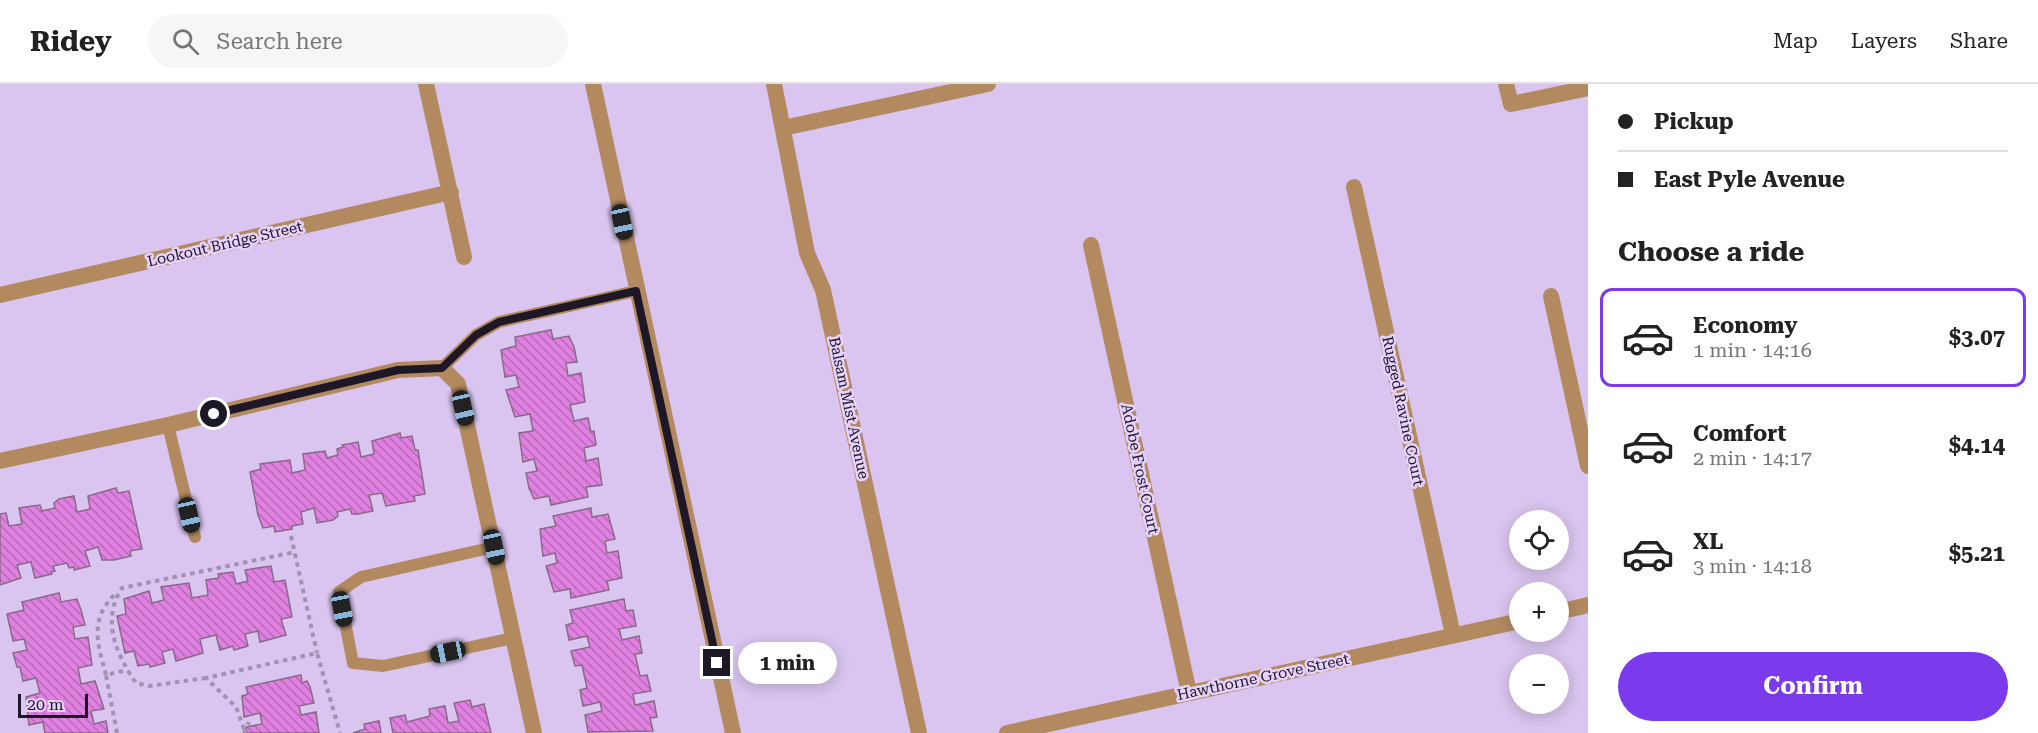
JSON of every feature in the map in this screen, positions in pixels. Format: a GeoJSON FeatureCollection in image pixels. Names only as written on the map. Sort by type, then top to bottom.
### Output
{"type":"FeatureCollection","features":[{"type":"Feature","properties":{"kind":"street"},"geometry":{"type":"LineString","coordinates":[[426,84],[464,257]]}},
{"type":"Feature","properties":{"kind":"street"},"geometry":{"type":"LineString","coordinates":[[593,84],[733,733]]}},
{"type":"Feature","properties":{"kind":"street","name":"Balsam Mist Avenue"},"geometry":{"type":"LineString","coordinates":[[774,84],[807,253],[823,290],[919,733]]}},
{"type":"Feature","properties":{"kind":"street"},"geometry":{"type":"LineString","coordinates":[[783,128],[988,84]]}},
{"type":"Feature","properties":{"kind":"street"},"geometry":{"type":"LineString","coordinates":[[1506,84],[1511,104],[1588,88]]}},
{"type":"Feature","properties":{"kind":"street","name":"Rugged Ravine Court"},"geometry":{"type":"LineString","coordinates":[[1354,187],[1452,635]]}},
{"type":"Feature","properties":{"kind":"street","name":"Lookout Bridge Street"},"geometry":{"type":"LineString","coordinates":[[0,295],[451,192]]}},
{"type":"Feature","properties":{"kind":"street","name":"Adobe Frost Court"},"geometry":{"type":"LineString","coordinates":[[1091,245],[1189,693]]}},
{"type":"Feature","properties":{"kind":"street"},"geometry":{"type":"LineString","coordinates":[[1551,296],[1588,466]]}},
{"type":"Feature","properties":{"kind":"street"},"geometry":{"type":"LineString","coordinates":[[0,461],[168,425],[398,370],[442,368],[458,384],[534,733]]}},
{"type":"Feature","properties":{"kind":"street"},"geometry":{"type":"LineString","coordinates":[[1569,609],[1588,605]]}},
{"type":"Feature","properties":{"kind":"street","name":"Hawthorne Grove Street"},"geometry":{"type":"LineString","coordinates":[[1007,733],[1509,623]]}},
{"type":"Feature","properties":{"kind":"lane"},"geometry":{"type":"LineString","coordinates":[[442,368],[476,335],[499,322],[636,291]]}},
{"type":"Feature","properties":{"kind":"lane"},"geometry":{"type":"LineString","coordinates":[[168,425],[195,537]]}},
{"type":"Feature","properties":{"kind":"lane"},"geometry":{"type":"LineString","coordinates":[[494,547],[361,577],[339,591],[353,663],[383,666],[513,639]]}},
{"type":"Feature","properties":{"kind":"path"},"geometry":{"type":"LineString","coordinates":[[291,536],[317,654],[340,733]]}},
{"type":"Feature","properties":{"kind":"path"},"geometry":{"type":"LineString","coordinates":[[117,733],[98,643],[97,622],[107,602],[122,588],[295,552]]}},
{"type":"Feature","properties":{"kind":"path"},"geometry":{"type":"LineString","coordinates":[[122,588],[113,601],[111,627],[117,653],[136,683],[149,686],[206,678],[317,654]]}},
{"type":"Feature","properties":{"kind":"path"},"geometry":{"type":"LineString","coordinates":[[106,675],[127,670]]}},
{"type":"Feature","properties":{"kind":"path"},"geometry":{"type":"LineString","coordinates":[[206,678],[236,706],[244,731]]}},
{"type":"Feature","properties":{"kind":"path"},"geometry":{"type":"LineString","coordinates":[[244,731],[249,722]]}},
{"type":"Feature","properties":{"kind":"building"},"geometry":{"type":"Polygon","coordinates":[[[551,330],[553,339],[569,336],[574,347],[577,362],[566,363],[568,376],[581,373],[585,402],[570,405],[574,421],[588,418],[591,432],[594,431],[596,445],[584,448],[586,461],[598,458],[602,485],[586,487],[588,497],[551,505],[549,496],[534,499],[529,488],[526,473],[537,471],[534,459],[523,462],[519,433],[533,431],[530,414],[515,417],[506,390],[519,387],[516,375],[505,377],[501,350],[516,346],[515,337],[551,330]]]}},
{"type":"Feature","properties":{"kind":"building"},"geometry":{"type":"Polygon","coordinates":[[[400,433],[401,438],[412,436],[415,450],[418,450],[425,494],[414,496],[415,501],[386,506],[382,493],[369,495],[373,511],[352,514],[350,509],[337,512],[338,516],[333,520],[317,523],[314,508],[301,512],[303,524],[292,526],[292,529],[275,532],[274,526],[263,528],[258,515],[250,472],[261,469],[260,464],[290,460],[292,473],[305,470],[303,454],[325,451],[327,458],[338,455],[337,449],[343,447],[342,445],[358,442],[361,457],[374,454],[372,441],[400,433]]]}},
{"type":"Feature","properties":{"kind":"building"},"geometry":{"type":"Polygon","coordinates":[[[116,488],[118,493],[129,491],[142,549],[130,551],[131,556],[102,560],[98,547],[85,551],[90,566],[74,570],[74,567],[69,568],[67,563],[53,566],[55,571],[51,572],[52,574],[35,578],[31,562],[17,565],[21,578],[0,585],[0,514],[6,513],[9,526],[22,524],[19,508],[40,505],[42,511],[55,508],[54,503],[59,499],[74,496],[77,512],[90,509],[88,496],[116,488]]]}},
{"type":"Feature","properties":{"kind":"building"},"geometry":{"type":"Polygon","coordinates":[[[591,508],[592,517],[608,514],[615,539],[605,541],[607,553],[618,551],[622,578],[607,581],[609,590],[571,598],[570,589],[554,592],[546,566],[557,563],[555,553],[543,556],[540,529],[556,526],[553,516],[591,508]]]}},
{"type":"Feature","properties":{"kind":"building"},"geometry":{"type":"Polygon","coordinates":[[[271,566],[274,582],[285,580],[292,617],[281,619],[286,635],[260,642],[258,631],[245,634],[248,646],[234,650],[233,646],[220,650],[216,635],[200,639],[203,653],[176,661],[173,649],[162,652],[165,663],[150,667],[149,664],[138,666],[134,651],[125,653],[117,616],[126,614],[124,599],[149,591],[152,603],[164,600],[161,587],[189,583],[192,598],[208,595],[206,580],[219,578],[218,574],[233,572],[236,584],[248,581],[245,570],[271,566]]]}},
{"type":"Feature","properties":{"kind":"building"},"geometry":{"type":"Polygon","coordinates":[[[59,593],[61,602],[77,599],[81,610],[85,625],[73,627],[75,639],[88,637],[92,665],[78,668],[81,684],[95,681],[104,709],[91,711],[94,724],[106,721],[108,733],[45,733],[43,722],[29,725],[26,697],[40,693],[36,678],[23,681],[20,667],[17,667],[13,653],[27,650],[24,639],[13,641],[7,614],[24,610],[22,602],[59,593]]]}},
{"type":"Feature","properties":{"kind":"building"},"geometry":{"type":"Polygon","coordinates":[[[624,599],[626,611],[633,610],[636,626],[619,629],[622,640],[639,636],[642,653],[635,654],[640,676],[647,675],[651,691],[633,694],[635,705],[654,701],[657,717],[650,718],[653,731],[588,732],[585,715],[602,711],[600,702],[583,706],[580,690],[587,688],[582,665],[575,666],[571,651],[590,647],[587,636],[569,640],[566,625],[573,623],[570,610],[624,599]]]}},
{"type":"Feature","properties":{"kind":"building"},"geometry":{"type":"Polygon","coordinates":[[[301,675],[302,683],[307,681],[310,687],[314,703],[299,706],[301,715],[316,712],[319,733],[247,733],[246,727],[262,724],[260,713],[244,717],[242,696],[248,694],[246,687],[301,675]]]}},
{"type":"Feature","properties":{"kind":"building"},"geometry":{"type":"Polygon","coordinates":[[[470,700],[472,707],[484,704],[491,733],[393,733],[390,718],[405,715],[407,722],[430,716],[429,709],[445,706],[448,723],[459,721],[454,703],[470,700]]]}},
{"type":"Feature","properties":{"kind":"building"},"geometry":{"type":"Polygon","coordinates":[[[379,721],[381,733],[353,733],[365,729],[364,724],[379,721]]]}},
{"type":"Feature","properties":{"kind":"route"},"geometry":{"type":"LineString","coordinates":[[214,414],[398,370],[442,368],[476,335],[499,322],[636,291],[717,663]]}}]}
